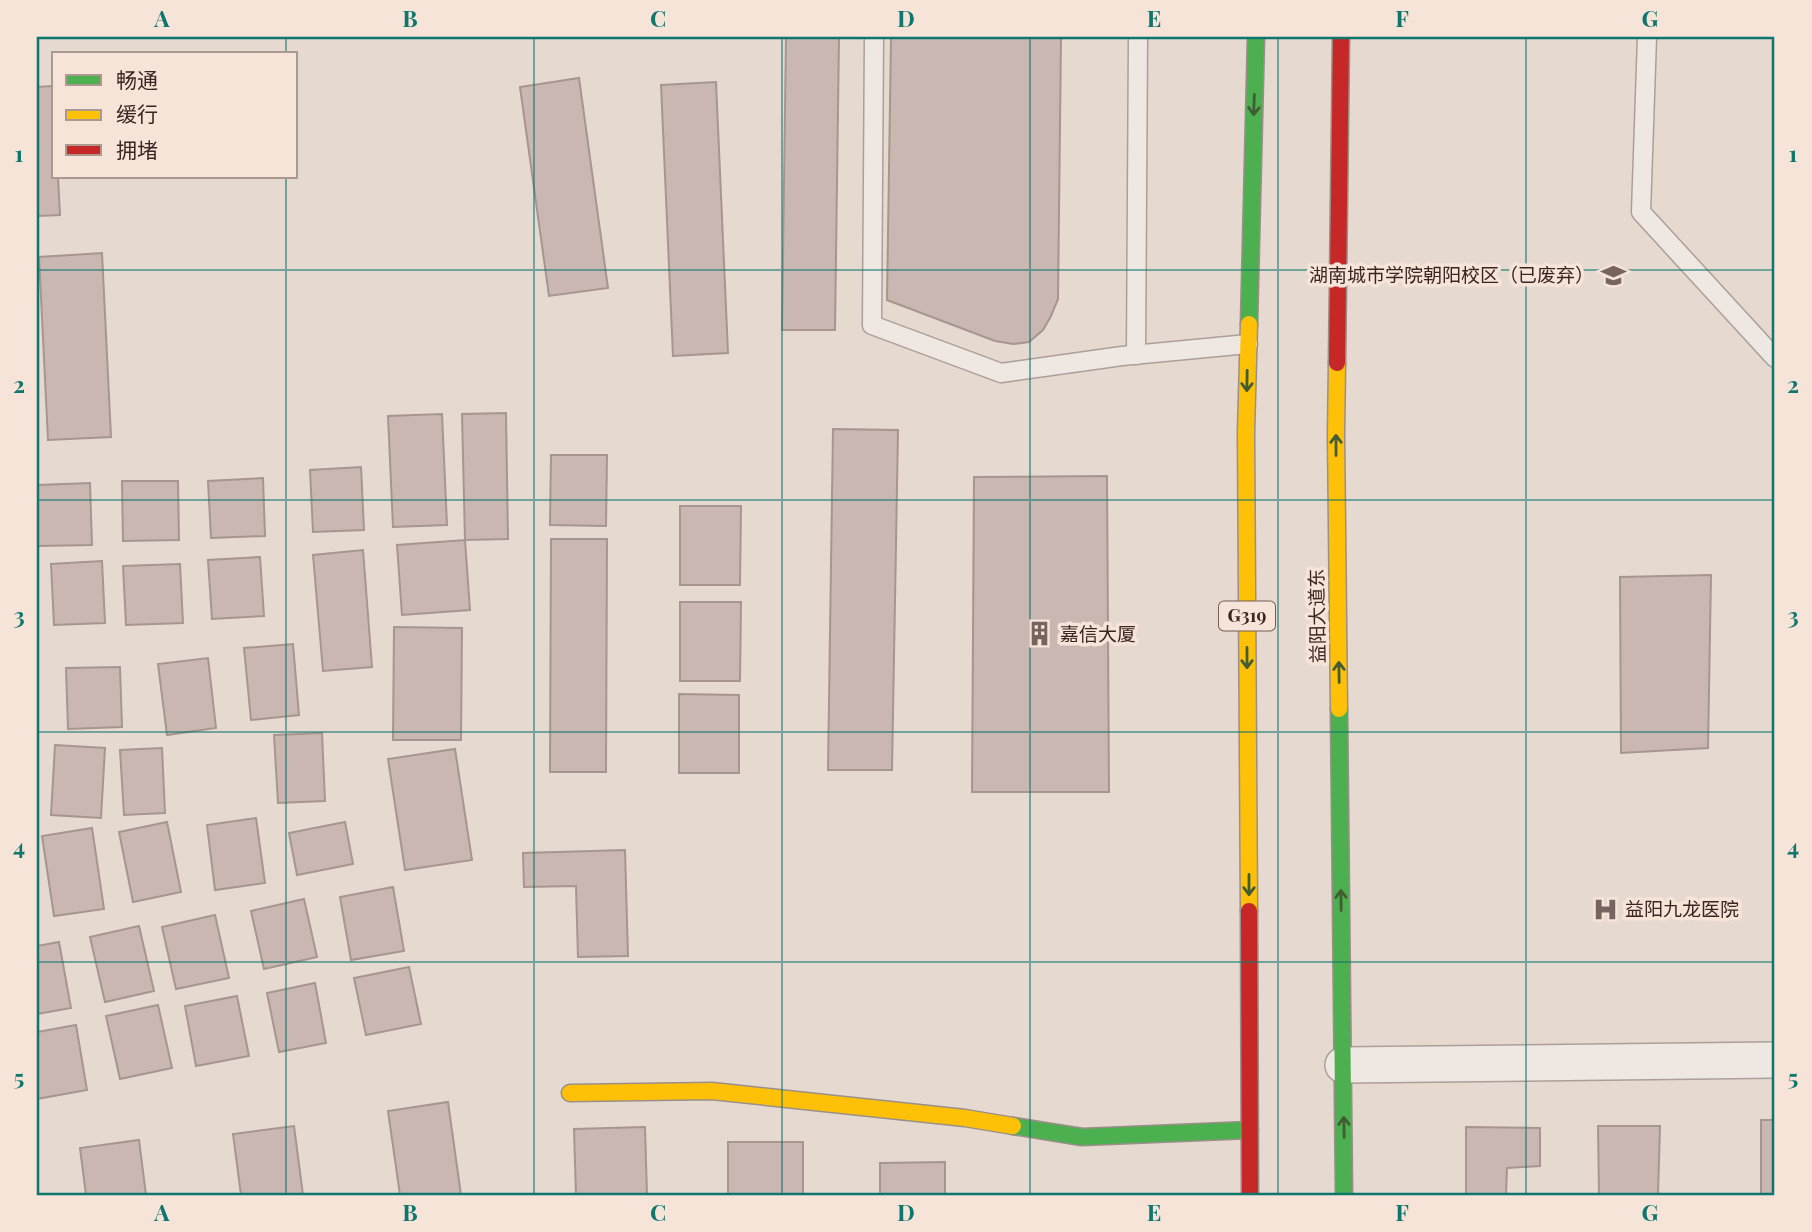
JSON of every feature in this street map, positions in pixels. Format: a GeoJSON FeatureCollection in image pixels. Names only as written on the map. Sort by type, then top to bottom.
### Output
{"type":"FeatureCollection","features":[{"type":"Feature","properties":{"kind":"main road","name":"G319"},"geometry":{"type":"LineString","coordinates":[[1250,1195],[1246,432],[1256,37]]}},
{"type":"Feature","properties":{"kind":"main road","name":"益阳大道东"},"geometry":{"type":"LineString","coordinates":[[1342,37],[1336,435],[1344,1195]]}},
{"type":"Feature","properties":{"kind":"main road"},"geometry":{"type":"LineString","coordinates":[[570,1093],[712,1091],[965,1118],[1082,1137],[1250,1130]]}},
{"type":"Feature","properties":{"kind":"street"},"geometry":{"type":"LineString","coordinates":[[1343,1065],[1775,1060]]}},
{"type":"Feature","properties":{"kind":"lane"},"geometry":{"type":"LineString","coordinates":[[874,37],[872,325],[1001,373],[1136,355],[1248,344]]}},
{"type":"Feature","properties":{"kind":"lane"},"geometry":{"type":"LineString","coordinates":[[1136,355],[1138,37]]}},
{"type":"Feature","properties":{"kind":"lane"},"geometry":{"type":"LineString","coordinates":[[1647,37],[1641,212],[1775,358]]}},
{"type":"Feature","properties":{"kind":"building"},"geometry":{"type":"Polygon","coordinates":[[[786,37],[839,37],[835,330],[782,330],[786,37]]]}},
{"type":"Feature","properties":{"kind":"building"},"geometry":{"type":"Polygon","coordinates":[[[891,37],[1061,37],[1058,299],[1043,330],[1029,342],[1013,344],[995,341],[887,300],[891,37]]]}},
{"type":"Feature","properties":{"kind":"building"},"geometry":{"type":"Polygon","coordinates":[[[579,78],[608,288],[549,296],[520,87],[579,78]]]}},
{"type":"Feature","properties":{"kind":"building"},"geometry":{"type":"Polygon","coordinates":[[[716,82],[728,353],[673,356],[661,85],[716,82]]]}},
{"type":"Feature","properties":{"kind":"building"},"geometry":{"type":"Polygon","coordinates":[[[52,86],[52,178],[58,178],[60,215],[37,216],[37,87],[52,86]]]}},
{"type":"Feature","properties":{"kind":"building"},"geometry":{"type":"Polygon","coordinates":[[[102,253],[111,437],[48,440],[39,257],[102,253]]]}},
{"type":"Feature","properties":{"kind":"building"},"geometry":{"type":"Polygon","coordinates":[[[506,413],[508,539],[465,540],[462,414],[506,413]]]}},
{"type":"Feature","properties":{"kind":"building"},"geometry":{"type":"Polygon","coordinates":[[[442,414],[447,525],[393,527],[388,416],[442,414]]]}},
{"type":"Feature","properties":{"kind":"building"},"geometry":{"type":"Polygon","coordinates":[[[833,429],[898,430],[892,770],[828,770],[833,429]]]}},
{"type":"Feature","properties":{"kind":"building"},"geometry":{"type":"Polygon","coordinates":[[[551,455],[607,455],[606,526],[550,525],[551,455]]]}},
{"type":"Feature","properties":{"kind":"building"},"geometry":{"type":"Polygon","coordinates":[[[361,467],[364,530],[313,532],[310,470],[361,467]]]}},
{"type":"Feature","properties":{"kind":"building","name":"嘉信大厦"},"geometry":{"type":"Polygon","coordinates":[[[1107,476],[1109,792],[972,792],[974,477],[1107,476]]]}},
{"type":"Feature","properties":{"kind":"building"},"geometry":{"type":"Polygon","coordinates":[[[263,478],[265,536],[211,538],[208,481],[263,478]]]}},
{"type":"Feature","properties":{"kind":"building"},"geometry":{"type":"Polygon","coordinates":[[[122,481],[178,481],[179,540],[123,541],[122,481]]]}},
{"type":"Feature","properties":{"kind":"building"},"geometry":{"type":"Polygon","coordinates":[[[90,483],[92,545],[38,546],[37,485],[90,483]]]}},
{"type":"Feature","properties":{"kind":"building"},"geometry":{"type":"Polygon","coordinates":[[[680,506],[741,506],[740,585],[680,585],[680,506]]]}},
{"type":"Feature","properties":{"kind":"building"},"geometry":{"type":"Polygon","coordinates":[[[551,539],[607,539],[606,772],[550,772],[551,539]]]}},
{"type":"Feature","properties":{"kind":"building"},"geometry":{"type":"Polygon","coordinates":[[[465,540],[470,610],[402,615],[397,545],[465,540]]]}},
{"type":"Feature","properties":{"kind":"building"},"geometry":{"type":"Polygon","coordinates":[[[363,550],[372,667],[323,671],[313,555],[363,550]]]}},
{"type":"Feature","properties":{"kind":"building"},"geometry":{"type":"Polygon","coordinates":[[[260,557],[264,616],[212,619],[208,560],[260,557]]]}},
{"type":"Feature","properties":{"kind":"building"},"geometry":{"type":"Polygon","coordinates":[[[102,561],[105,623],[54,625],[51,564],[102,561]]]}},
{"type":"Feature","properties":{"kind":"building"},"geometry":{"type":"Polygon","coordinates":[[[180,564],[183,623],[126,625],[123,566],[180,564]]]}},
{"type":"Feature","properties":{"kind":"building"},"geometry":{"type":"Polygon","coordinates":[[[1711,575],[1708,748],[1621,753],[1620,577],[1711,575]]]}},
{"type":"Feature","properties":{"kind":"building"},"geometry":{"type":"Polygon","coordinates":[[[680,602],[741,602],[740,681],[680,681],[680,602]]]}},
{"type":"Feature","properties":{"kind":"building"},"geometry":{"type":"Polygon","coordinates":[[[394,627],[462,628],[461,740],[393,740],[394,627]]]}},
{"type":"Feature","properties":{"kind":"building"},"geometry":{"type":"Polygon","coordinates":[[[293,644],[299,715],[251,720],[244,648],[293,644]]]}},
{"type":"Feature","properties":{"kind":"building"},"geometry":{"type":"Polygon","coordinates":[[[208,658],[216,728],[167,735],[158,664],[208,658]]]}},
{"type":"Feature","properties":{"kind":"building"},"geometry":{"type":"Polygon","coordinates":[[[120,667],[122,727],[68,729],[66,668],[120,667]]]}},
{"type":"Feature","properties":{"kind":"building"},"geometry":{"type":"Polygon","coordinates":[[[679,694],[739,695],[739,773],[679,773],[679,694]]]}},
{"type":"Feature","properties":{"kind":"building"},"geometry":{"type":"Polygon","coordinates":[[[322,733],[325,801],[278,803],[274,735],[322,733]]]}},
{"type":"Feature","properties":{"kind":"building"},"geometry":{"type":"Polygon","coordinates":[[[55,745],[105,748],[101,818],[51,815],[55,745]]]}},
{"type":"Feature","properties":{"kind":"building"},"geometry":{"type":"Polygon","coordinates":[[[162,748],[165,813],[124,815],[120,750],[162,748]]]}},
{"type":"Feature","properties":{"kind":"building"},"geometry":{"type":"Polygon","coordinates":[[[455,749],[472,860],[405,870],[388,759],[455,749]]]}},
{"type":"Feature","properties":{"kind":"building"},"geometry":{"type":"Polygon","coordinates":[[[256,818],[265,883],[215,890],[207,825],[256,818]]]}},
{"type":"Feature","properties":{"kind":"building"},"geometry":{"type":"Polygon","coordinates":[[[167,822],[181,892],[133,902],[119,832],[167,822]]]}},
{"type":"Feature","properties":{"kind":"building"},"geometry":{"type":"Polygon","coordinates":[[[345,822],[353,864],[297,875],[289,833],[345,822]]]}},
{"type":"Feature","properties":{"kind":"building"},"geometry":{"type":"Polygon","coordinates":[[[92,828],[104,909],[54,916],[42,836],[92,828]]]}},
{"type":"Feature","properties":{"kind":"building"},"geometry":{"type":"Polygon","coordinates":[[[625,850],[628,956],[578,957],[576,886],[524,887],[523,853],[625,850]]]}},
{"type":"Feature","properties":{"kind":"building"},"geometry":{"type":"Polygon","coordinates":[[[393,887],[404,951],[351,960],[340,897],[393,887]]]}},
{"type":"Feature","properties":{"kind":"building"},"geometry":{"type":"Polygon","coordinates":[[[304,899],[317,957],[264,969],[251,911],[304,899]]]}},
{"type":"Feature","properties":{"kind":"building"},"geometry":{"type":"Polygon","coordinates":[[[215,915],[229,978],[176,989],[162,927],[215,915]]]}},
{"type":"Feature","properties":{"kind":"building"},"geometry":{"type":"Polygon","coordinates":[[[139,926],[154,991],[105,1002],[90,937],[139,926]]]}},
{"type":"Feature","properties":{"kind":"building"},"geometry":{"type":"Polygon","coordinates":[[[59,942],[71,1008],[37,1014],[37,946],[59,942]]]}},
{"type":"Feature","properties":{"kind":"building"},"geometry":{"type":"Polygon","coordinates":[[[409,967],[421,1024],[366,1035],[354,978],[409,967]]]}},
{"type":"Feature","properties":{"kind":"building"},"geometry":{"type":"Polygon","coordinates":[[[315,983],[326,1043],[279,1052],[267,993],[315,983]]]}},
{"type":"Feature","properties":{"kind":"building"},"geometry":{"type":"Polygon","coordinates":[[[237,996],[249,1056],[196,1066],[185,1006],[237,996]]]}},
{"type":"Feature","properties":{"kind":"building"},"geometry":{"type":"Polygon","coordinates":[[[158,1005],[172,1068],[120,1079],[106,1016],[158,1005]]]}},
{"type":"Feature","properties":{"kind":"building"},"geometry":{"type":"Polygon","coordinates":[[[76,1025],[87,1090],[37,1099],[37,1032],[76,1025]]]}},
{"type":"Feature","properties":{"kind":"building"},"geometry":{"type":"Polygon","coordinates":[[[448,1102],[461,1195],[400,1195],[388,1111],[448,1102]]]}},
{"type":"Feature","properties":{"kind":"building"},"geometry":{"type":"Polygon","coordinates":[[[1761,1120],[1775,1120],[1775,1195],[1761,1195],[1761,1120]]]}},
{"type":"Feature","properties":{"kind":"building"},"geometry":{"type":"Polygon","coordinates":[[[294,1126],[303,1195],[241,1195],[233,1134],[294,1126]]]}},
{"type":"Feature","properties":{"kind":"building"},"geometry":{"type":"Polygon","coordinates":[[[1598,1126],[1660,1126],[1658,1195],[1599,1195],[1598,1126]]]}},
{"type":"Feature","properties":{"kind":"building"},"geometry":{"type":"Polygon","coordinates":[[[645,1127],[647,1195],[576,1195],[574,1129],[645,1127]]]}},
{"type":"Feature","properties":{"kind":"building"},"geometry":{"type":"Polygon","coordinates":[[[1466,1127],[1540,1128],[1540,1166],[1507,1168],[1506,1195],[1466,1195],[1466,1127]]]}},
{"type":"Feature","properties":{"kind":"building"},"geometry":{"type":"Polygon","coordinates":[[[139,1140],[146,1195],[86,1195],[80,1148],[139,1140]]]}},
{"type":"Feature","properties":{"kind":"building"},"geometry":{"type":"Polygon","coordinates":[[[728,1142],[803,1142],[803,1195],[728,1195],[728,1142]]]}},
{"type":"Feature","properties":{"kind":"building"},"geometry":{"type":"Polygon","coordinates":[[[945,1162],[945,1195],[880,1195],[880,1163],[945,1162]]]}},
{"type":"Feature","properties":{"kind":"traffic: fast"},"geometry":{"type":"LineString","coordinates":[[1249,324],[1256,37]]}},
{"type":"Feature","properties":{"kind":"traffic: fast"},"geometry":{"type":"LineString","coordinates":[[1339,709],[1344,1195]]}},
{"type":"Feature","properties":{"kind":"traffic: fast"},"geometry":{"type":"LineString","coordinates":[[1013,1126],[1082,1137],[1250,1130]]}},
{"type":"Feature","properties":{"kind":"traffic: slow"},"geometry":{"type":"LineString","coordinates":[[1249,324],[1246,432],[1249,911]]}},
{"type":"Feature","properties":{"kind":"traffic: slow"},"geometry":{"type":"LineString","coordinates":[[1337,363],[1339,709]]}},
{"type":"Feature","properties":{"kind":"traffic: slow"},"geometry":{"type":"LineString","coordinates":[[570,1093],[712,1091],[965,1118],[1013,1126]]}},
{"type":"Feature","properties":{"kind":"traffic: jam"},"geometry":{"type":"LineString","coordinates":[[1337,363],[1341,37]]}},
{"type":"Feature","properties":{"kind":"traffic: jam"},"geometry":{"type":"LineString","coordinates":[[1249,911],[1250,1195]]}},
{"type":"Feature","properties":{"kind":"place","name":"湖南城市学院朝阳校区（已废弃）"},"geometry":{"type":"Point","coordinates":[1614,275]}},
{"type":"Feature","properties":{"kind":"place","name":"嘉信大厦"},"geometry":{"type":"Point","coordinates":[1040,634]}},
{"type":"Feature","properties":{"kind":"place","name":"益阳九龙医院"},"geometry":{"type":"Point","coordinates":[1605,909]}}]}
